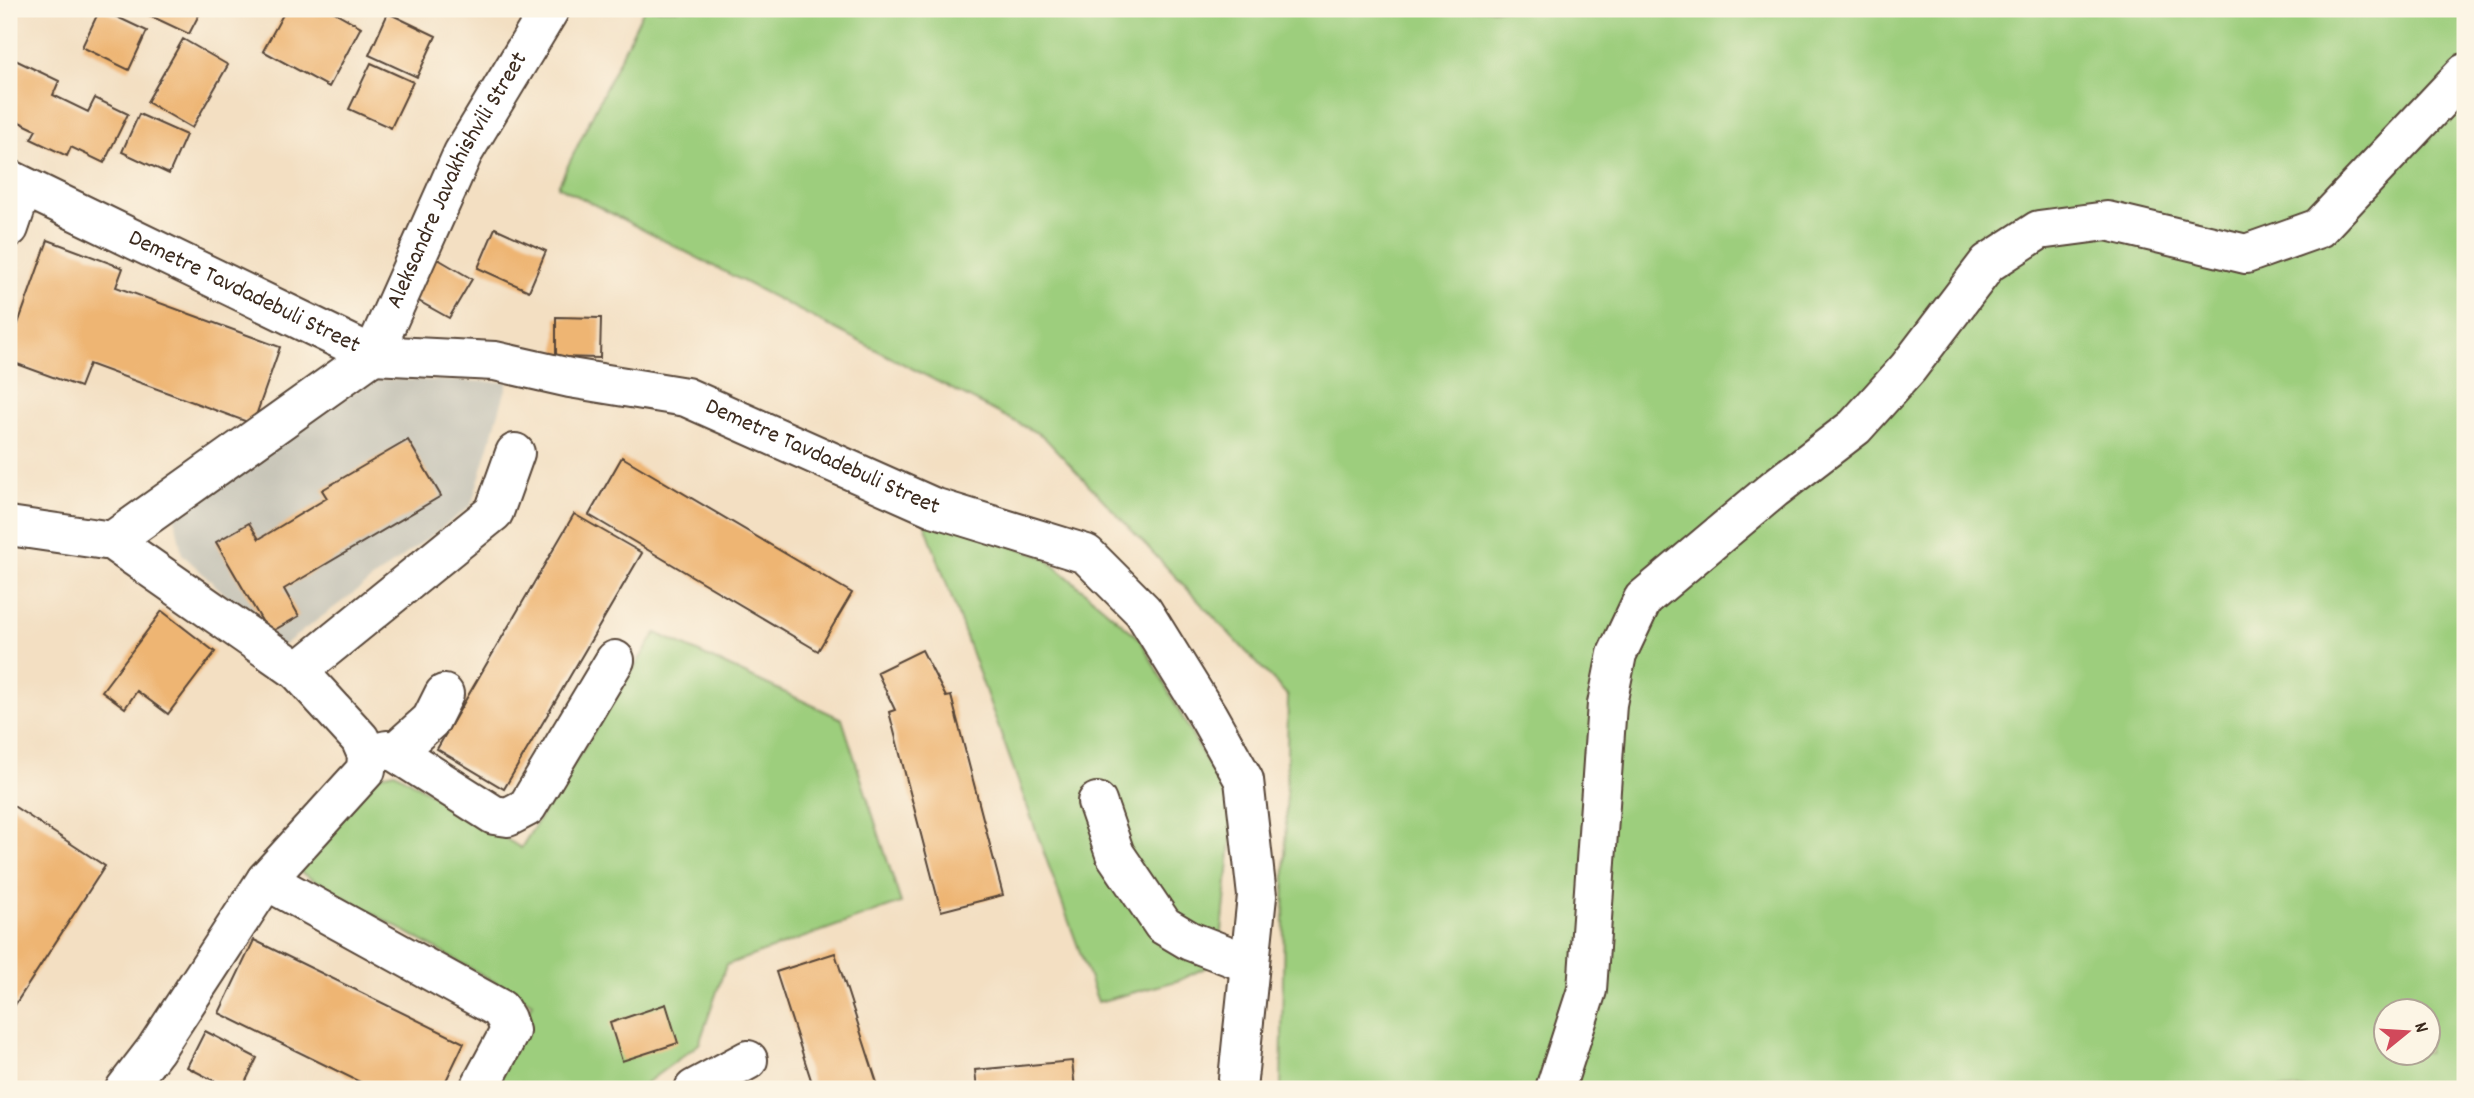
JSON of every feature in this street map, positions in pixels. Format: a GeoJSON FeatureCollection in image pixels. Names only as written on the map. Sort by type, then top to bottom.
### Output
{"type":"FeatureCollection","features":[{"type":"Feature","properties":{"kind":"street","name":"Aleksandre Javakhishvili Street"},"geometry":{"type":"LineString","coordinates":[[373,355],[463,153],[550,9]]}},
{"type":"Feature","properties":{"kind":"street"},"geometry":{"type":"LineString","coordinates":[[1555,1089],[1587,990],[1607,704],[1617,654],[1643,599],[1774,489],[1854,427],[1908,368],[1988,263],[2039,230],[2107,221],[2246,254],[2319,228],[2465,73]]}},
{"type":"Feature","properties":{"kind":"street","name":"Demetre Tavdadebuli Street"},"geometry":{"type":"LineString","coordinates":[[16,183],[373,355],[495,361],[570,378],[685,397],[933,507],[1086,554],[1143,611],[1244,780],[1257,896],[1237,1089]]}},
{"type":"Feature","properties":{"kind":"street"},"geometry":{"type":"LineString","coordinates":[[9,228],[16,183]]}},
{"type":"Feature","properties":{"kind":"street"},"geometry":{"type":"LineString","coordinates":[[113,541],[373,355]]}},
{"type":"Feature","properties":{"kind":"street"},"geometry":{"type":"LineString","coordinates":[[298,671],[494,512],[515,453]]}},
{"type":"Feature","properties":{"kind":"street"},"geometry":{"type":"LineString","coordinates":[[9,526],[113,541],[298,671],[360,739],[381,754],[494,815],[509,817],[527,807],[615,660]]}},
{"type":"Feature","properties":{"kind":"street"},"geometry":{"type":"LineString","coordinates":[[125,1089],[155,1049],[266,880],[381,754],[431,720],[444,694]]}},
{"type":"Feature","properties":{"kind":"street"},"geometry":{"type":"LineString","coordinates":[[1097,802],[1115,854],[1163,925],[1190,941],[1250,964]]}},
{"type":"Feature","properties":{"kind":"street"},"geometry":{"type":"LineString","coordinates":[[266,880],[500,1009],[510,1031],[479,1089]]}},
{"type":"Feature","properties":{"kind":"street"},"geometry":{"type":"LineString","coordinates":[[694,1089],[748,1060]]}},
{"type":"Feature","properties":{"kind":"shaded area"},"geometry":{"type":"Polygon","coordinates":[[[374,379],[508,382],[471,506],[281,647],[182,554],[174,513],[374,379]]]}},
{"type":"Feature","properties":{"kind":"green space"},"geometry":{"type":"Polygon","coordinates":[[[644,9],[2465,9],[2465,1089],[1281,1089],[1288,696],[1043,436],[558,186],[644,9]]]}},
{"type":"Feature","properties":{"kind":"green space"},"geometry":{"type":"Polygon","coordinates":[[[921,513],[1044,557],[1140,639],[1234,812],[1219,961],[1180,980],[1098,1002],[921,513]]]}},
{"type":"Feature","properties":{"kind":"green space"},"geometry":{"type":"Polygon","coordinates":[[[656,633],[842,719],[901,903],[726,965],[699,1044],[638,1089],[488,1089],[532,1003],[289,866],[360,779],[395,772],[521,848],[656,633]]]}},
{"type":"Feature","properties":{"kind":"building"},"geometry":{"type":"Polygon","coordinates":[[[100,9],[147,31],[129,70],[82,47],[100,9]]]}},
{"type":"Feature","properties":{"kind":"building"},"geometry":{"type":"Polygon","coordinates":[[[136,9],[202,9],[189,34],[136,9]]]}},
{"type":"Feature","properties":{"kind":"building"},"geometry":{"type":"Polygon","coordinates":[[[286,9],[329,9],[361,27],[329,87],[263,51],[286,9]]]}},
{"type":"Feature","properties":{"kind":"building"},"geometry":{"type":"Polygon","coordinates":[[[388,13],[436,36],[417,77],[369,55],[388,13]]]}},
{"type":"Feature","properties":{"kind":"building"},"geometry":{"type":"Polygon","coordinates":[[[183,39],[228,65],[192,128],[147,102],[183,39]]]}},
{"type":"Feature","properties":{"kind":"building"},"geometry":{"type":"Polygon","coordinates":[[[9,57],[59,81],[53,95],[88,112],[95,98],[128,114],[104,163],[71,147],[67,156],[31,139],[36,130],[9,117],[9,57]]]}},
{"type":"Feature","properties":{"kind":"building"},"geometry":{"type":"Polygon","coordinates":[[[371,63],[413,82],[391,128],[349,109],[371,63]]]}},
{"type":"Feature","properties":{"kind":"building"},"geometry":{"type":"Polygon","coordinates":[[[139,114],[186,135],[169,174],[122,152],[139,114]]]}},
{"type":"Feature","properties":{"kind":"building"},"geometry":{"type":"Polygon","coordinates":[[[495,228],[546,251],[529,291],[478,268],[495,228]]]}},
{"type":"Feature","properties":{"kind":"building"},"geometry":{"type":"Polygon","coordinates":[[[48,240],[123,268],[116,287],[280,347],[253,424],[89,364],[80,387],[9,361],[9,349],[48,240]]]}},
{"type":"Feature","properties":{"kind":"building"},"geometry":{"type":"Polygon","coordinates":[[[431,255],[472,279],[449,318],[408,295],[431,255]]]}},
{"type":"Feature","properties":{"kind":"building"},"geometry":{"type":"Polygon","coordinates":[[[556,317],[601,318],[600,358],[556,357],[556,317]]]}},
{"type":"Feature","properties":{"kind":"building"},"geometry":{"type":"Polygon","coordinates":[[[408,440],[441,496],[284,589],[299,616],[269,633],[216,542],[249,523],[259,539],[327,498],[322,490],[408,440]]]}},
{"type":"Feature","properties":{"kind":"building"},"geometry":{"type":"Polygon","coordinates":[[[622,457],[852,593],[818,651],[589,515],[622,457]]]}},
{"type":"Feature","properties":{"kind":"building"},"geometry":{"type":"Polygon","coordinates":[[[574,514],[642,553],[504,789],[437,749],[574,514]]]}},
{"type":"Feature","properties":{"kind":"building"},"geometry":{"type":"Polygon","coordinates":[[[162,611],[215,652],[168,714],[137,691],[125,708],[102,691],[162,611]]]}},
{"type":"Feature","properties":{"kind":"building"},"geometry":{"type":"Polygon","coordinates":[[[922,650],[946,697],[951,696],[1003,895],[941,911],[889,712],[895,710],[877,672],[922,650]]]}},
{"type":"Feature","properties":{"kind":"building"},"geometry":{"type":"Polygon","coordinates":[[[12,805],[105,866],[9,1014],[9,809],[12,805]]]}},
{"type":"Feature","properties":{"kind":"building"},"geometry":{"type":"Polygon","coordinates":[[[254,940],[464,1043],[442,1089],[374,1089],[219,1013],[254,940]]]}},
{"type":"Feature","properties":{"kind":"building"},"geometry":{"type":"Polygon","coordinates":[[[835,953],[879,1089],[814,1089],[776,972],[835,953]]]}},
{"type":"Feature","properties":{"kind":"building"},"geometry":{"type":"Polygon","coordinates":[[[666,1004],[678,1043],[622,1061],[610,1023],[666,1004]]]}},
{"type":"Feature","properties":{"kind":"building"},"geometry":{"type":"Polygon","coordinates":[[[205,1031],[257,1058],[242,1089],[230,1089],[187,1067],[205,1031]]]}},
{"type":"Feature","properties":{"kind":"building"},"geometry":{"type":"Polygon","coordinates":[[[1072,1061],[1075,1089],[977,1089],[975,1070],[1072,1061]]]}}]}
